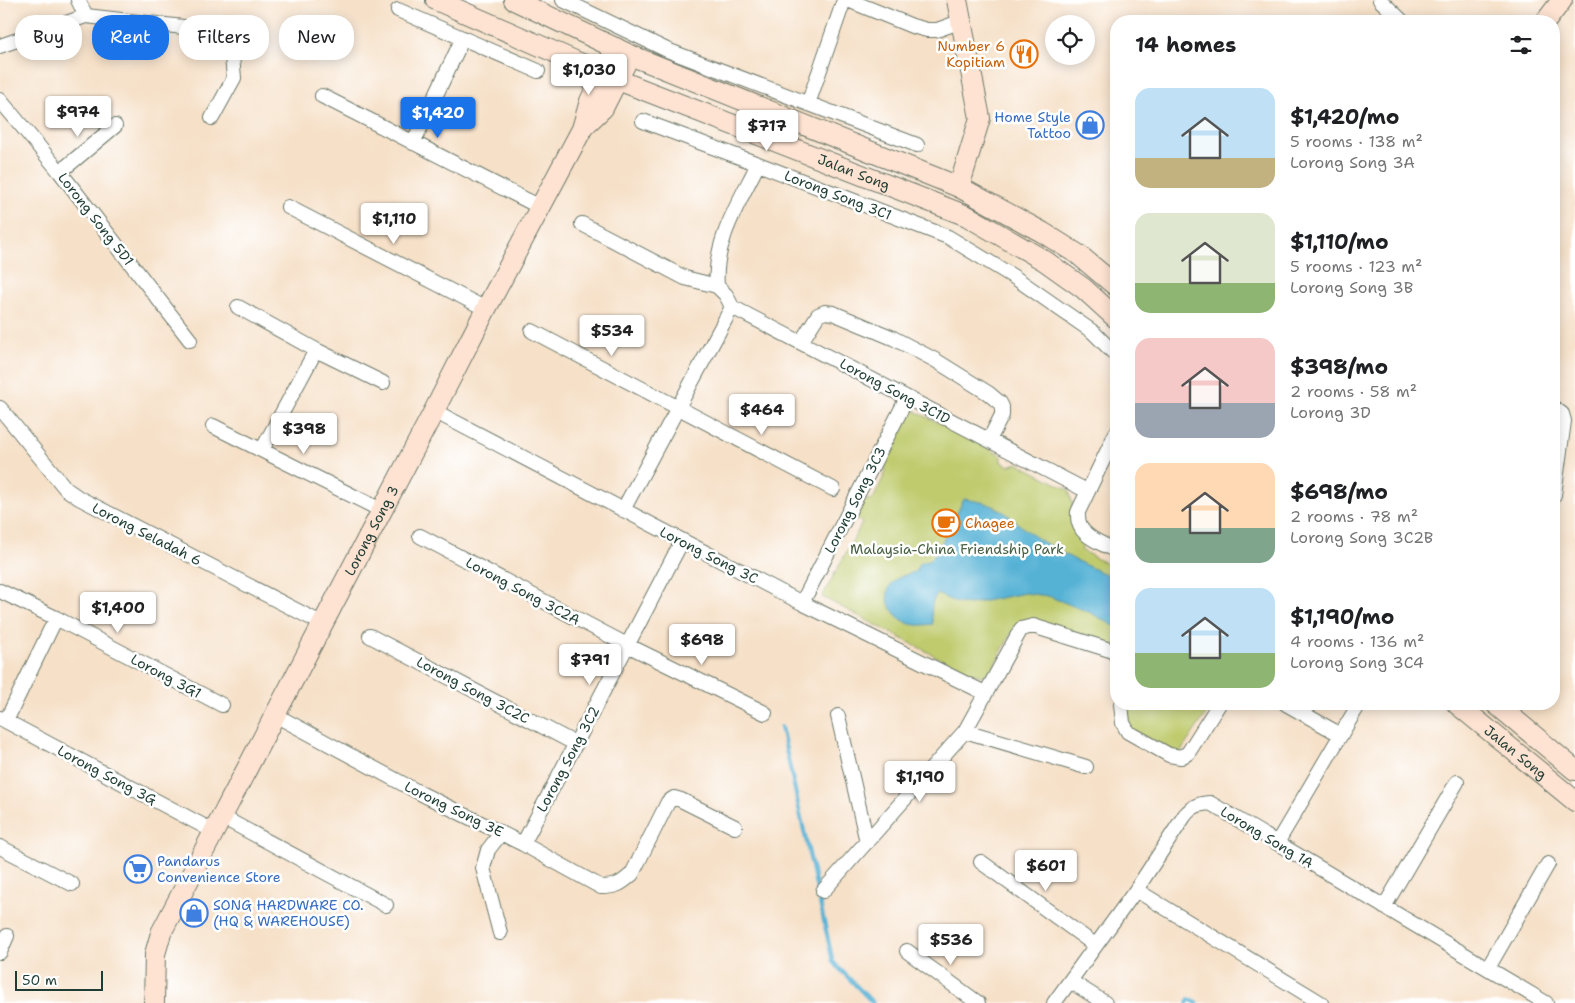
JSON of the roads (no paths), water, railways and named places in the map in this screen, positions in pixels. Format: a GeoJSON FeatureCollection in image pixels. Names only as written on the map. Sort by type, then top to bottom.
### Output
{"type":"FeatureCollection","features":[{"type":"Feature","properties":{"kind":"main road","name":"Jalan Song"},"geometry":{"type":"LineString","coordinates":[[436,0],[610,77],[967,216],[1045,261],[1083,288],[1110,313]]}},
{"type":"Feature","properties":{"kind":"main road","name":"Jalan Song"},"geometry":{"type":"LineString","coordinates":[[514,0],[623,52],[959,187],[1042,232],[1079,255],[1110,281]]}},
{"type":"Feature","properties":{"kind":"main road"},"geometry":{"type":"LineString","coordinates":[[958,0],[980,118],[959,187]]}},
{"type":"Feature","properties":{"kind":"main road"},"geometry":{"type":"LineString","coordinates":[[1551,15],[1562,0]]}},
{"type":"Feature","properties":{"kind":"main road","name":"Lorong Song 3"},"geometry":{"type":"LineString","coordinates":[[154,1003],[155,954],[161,933],[486,309],[582,129],[590,102],[610,77],[623,52]]}},
{"type":"Feature","properties":{"kind":"main road","name":"Jalan Song"},"geometry":{"type":"LineString","coordinates":[[1464,710],[1575,801]]}},
{"type":"Feature","properties":{"kind":"main road","name":"Jalan Song"},"geometry":{"type":"LineString","coordinates":[[1503,710],[1575,770]]}},
{"type":"Feature","properties":{"kind":"street"},"geometry":{"type":"LineString","coordinates":[[78,0],[86,16]]}},
{"type":"Feature","properties":{"kind":"street"},"geometry":{"type":"LineString","coordinates":[[563,0],[667,50],[917,145]]}},
{"type":"Feature","properties":{"kind":"street"},"geometry":{"type":"LineString","coordinates":[[808,104],[844,0]]}},
{"type":"Feature","properties":{"kind":"street"},"geometry":{"type":"LineString","coordinates":[[848,0],[912,26],[927,30],[937,30],[962,21]]}},
{"type":"Feature","properties":{"kind":"street"},"geometry":{"type":"LineString","coordinates":[[1380,0],[1396,15]]}},
{"type":"Feature","properties":{"kind":"street"},"geometry":{"type":"LineString","coordinates":[[398,10],[538,71]]}},
{"type":"Feature","properties":{"kind":"street"},"geometry":{"type":"LineString","coordinates":[[0,46],[86,16],[210,30],[226,39],[232,56],[234,78],[212,118]]}},
{"type":"Feature","properties":{"kind":"street"},"geometry":{"type":"LineString","coordinates":[[413,143],[463,38]]}},
{"type":"Feature","properties":{"kind":"street"},"geometry":{"type":"LineString","coordinates":[[322,96],[540,207]]}},
{"type":"Feature","properties":{"kind":"street","name":"Lorong Song 5D1"},"geometry":{"type":"LineString","coordinates":[[0,100],[60,172],[190,340]]}},
{"type":"Feature","properties":{"kind":"street","name":"Lorong Song 3C1"},"geometry":{"type":"LineString","coordinates":[[644,121],[948,238],[1014,277],[1093,332],[1110,349]]}},
{"type":"Feature","properties":{"kind":"street"},"geometry":{"type":"LineString","coordinates":[[60,172],[115,126]]}},
{"type":"Feature","properties":{"kind":"street"},"geometry":{"type":"LineString","coordinates":[[717,286],[717,268],[726,232],[758,164]]}},
{"type":"Feature","properties":{"kind":"street"},"geometry":{"type":"LineString","coordinates":[[288,207],[486,309]]}},
{"type":"Feature","properties":{"kind":"street"},"geometry":{"type":"LineString","coordinates":[[582,224],[685,278],[717,286],[726,295],[732,307],[623,510]]}},
{"type":"Feature","properties":{"kind":"street","name":"Lorong Song 3C1D"},"geometry":{"type":"LineString","coordinates":[[732,307],[1088,491]]}},
{"type":"Feature","properties":{"kind":"street"},"geometry":{"type":"LineString","coordinates":[[238,308],[383,383]]}},
{"type":"Feature","properties":{"kind":"street"},"geometry":{"type":"LineString","coordinates":[[801,342],[818,315],[825,312],[833,313],[902,342],[975,384],[1000,403],[1002,415],[989,440]]}},
{"type":"Feature","properties":{"kind":"street"},"geometry":{"type":"LineString","coordinates":[[532,331],[833,489]]}},
{"type":"Feature","properties":{"kind":"street"},"geometry":{"type":"LineString","coordinates":[[262,450],[316,350]]}},
{"type":"Feature","properties":{"kind":"street","name":"Lorong Song 3C3"},"geometry":{"type":"LineString","coordinates":[[802,603],[907,398]]}},
{"type":"Feature","properties":{"kind":"street","name":"Lorong Seladah 6"},"geometry":{"type":"LineString","coordinates":[[0,408],[66,489],[79,498],[322,624]]}},
{"type":"Feature","properties":{"kind":"street","name":"Lorong Song 3C"},"geometry":{"type":"LineString","coordinates":[[434,411],[802,603],[986,693]]}},
{"type":"Feature","properties":{"kind":"street"},"geometry":{"type":"LineString","coordinates":[[1560,412],[1564,421],[1560,451]]}},
{"type":"Feature","properties":{"kind":"street"},"geometry":{"type":"LineString","coordinates":[[213,426],[381,510]]}},
{"type":"Feature","properties":{"kind":"street"},"geometry":{"type":"LineString","coordinates":[[1110,445],[1078,512],[1077,521],[1081,530],[1110,548]]}},
{"type":"Feature","properties":{"kind":"street","name":"Lorong Song 3C2A"},"geometry":{"type":"LineString","coordinates":[[420,536],[627,645],[765,713]]}},
{"type":"Feature","properties":{"kind":"street","name":"Lorong Song 3C2"},"geometry":{"type":"LineString","coordinates":[[524,844],[682,541]]}},
{"type":"Feature","properties":{"kind":"street","name":"Lorong 3G1"},"geometry":{"type":"LineString","coordinates":[[0,591],[56,618],[222,705]]}},
{"type":"Feature","properties":{"kind":"street"},"geometry":{"type":"LineString","coordinates":[[3,719],[56,618]]}},
{"type":"Feature","properties":{"kind":"street"},"geometry":{"type":"LineString","coordinates":[[823,892],[965,731],[1021,629],[1033,626],[1110,650]]}},
{"type":"Feature","properties":{"kind":"street","name":"Lorong Song 3C2C"},"geometry":{"type":"LineString","coordinates":[[370,636],[576,744]]}},
{"type":"Feature","properties":{"kind":"street"},"geometry":{"type":"LineString","coordinates":[[1122,710],[1123,723],[1128,732],[1169,754],[1181,756],[1188,753],[1215,710]]}},
{"type":"Feature","properties":{"kind":"street"},"geometry":{"type":"LineString","coordinates":[[1297,710],[1341,735]]}},
{"type":"Feature","properties":{"kind":"street"},"geometry":{"type":"LineString","coordinates":[[1277,843],[1356,710]]}},
{"type":"Feature","properties":{"kind":"street","name":"Lorong Song 3E"},"geometry":{"type":"LineString","coordinates":[[275,715],[420,793],[524,844],[601,887],[612,887],[622,883],[632,874],[668,802],[674,798],[735,827]]}},
{"type":"Feature","properties":{"kind":"street"},"geometry":{"type":"LineString","coordinates":[[838,716],[867,842]]}},
{"type":"Feature","properties":{"kind":"street","name":"Lorong Song 3G"},"geometry":{"type":"LineString","coordinates":[[3,719],[386,905]]}},
{"type":"Feature","properties":{"kind":"street"},"geometry":{"type":"LineString","coordinates":[[965,731],[1086,767]]}},
{"type":"Feature","properties":{"kind":"street"},"geometry":{"type":"LineString","coordinates":[[1384,906],[1457,782]]}},
{"type":"Feature","properties":{"kind":"street","name":"Lorong Song 1A"},"geometry":{"type":"LineString","coordinates":[[1054,1003],[1136,890],[1185,815],[1192,807],[1210,803],[1546,1003]]}},
{"type":"Feature","properties":{"kind":"street"},"geometry":{"type":"LineString","coordinates":[[500,933],[482,868],[488,850],[501,833]]}},
{"type":"Feature","properties":{"kind":"street"},"geometry":{"type":"LineString","coordinates":[[0,847],[72,884]]}},
{"type":"Feature","properties":{"kind":"street"},"geometry":{"type":"LineString","coordinates":[[981,862],[1095,945]]}},
{"type":"Feature","properties":{"kind":"street"},"geometry":{"type":"LineString","coordinates":[[1488,968],[1548,864]]}},
{"type":"Feature","properties":{"kind":"street"},"geometry":{"type":"LineString","coordinates":[[1136,890],[1321,1003]]}},
{"type":"Feature","properties":{"kind":"street"},"geometry":{"type":"LineString","coordinates":[[0,952],[7,936]]}},
{"type":"Feature","properties":{"kind":"street"},"geometry":{"type":"LineString","coordinates":[[907,951],[978,1003]]}},
{"type":"Feature","properties":{"kind":"street"},"geometry":{"type":"LineString","coordinates":[[1070,981],[1105,1003]]}},
{"type":"Feature","properties":{"kind":"water"},"geometry":{"type":"Polygon","coordinates":[[[964,499],[993,506],[1054,548],[1110,575],[1110,624],[1091,613],[1048,596],[1025,593],[970,604],[957,603],[937,594],[932,608],[933,624],[913,625],[903,621],[889,604],[888,590],[898,578],[916,571],[920,563],[928,561],[936,554],[964,499]]]}},
{"type":"Feature","properties":{"kind":"waterway"},"geometry":{"type":"LineString","coordinates":[[781,727],[833,962],[873,1003]]}},
{"type":"Feature","properties":{"kind":"waterway"},"geometry":{"type":"LineString","coordinates":[[1187,1003],[1189,999],[1197,1003]]}},
{"type":"Feature","properties":{"kind":"place","name":"Number 6 Kopitiam"},"geometry":{"type":"Point","coordinates":[1024,54]}},
{"type":"Feature","properties":{"kind":"place","name":"Home Style Tattoo"},"geometry":{"type":"Point","coordinates":[1090,125]}},
{"type":"Feature","properties":{"kind":"place","name":"Chagee"},"geometry":{"type":"Point","coordinates":[946,523]}},
{"type":"Feature","properties":{"kind":"place","name":"Pandarus Convenience Store"},"geometry":{"type":"Point","coordinates":[138,869]}},
{"type":"Feature","properties":{"kind":"place","name":"SONG HARDWARE CO. (HQ & WAREHOUSE)"},"geometry":{"type":"Point","coordinates":[194,913]}},
{"type":"Feature","properties":{"kind":"park label","name":"Malaysia-China Friendship Park"},"geometry":{"type":"Point","coordinates":[957,549]}}]}
